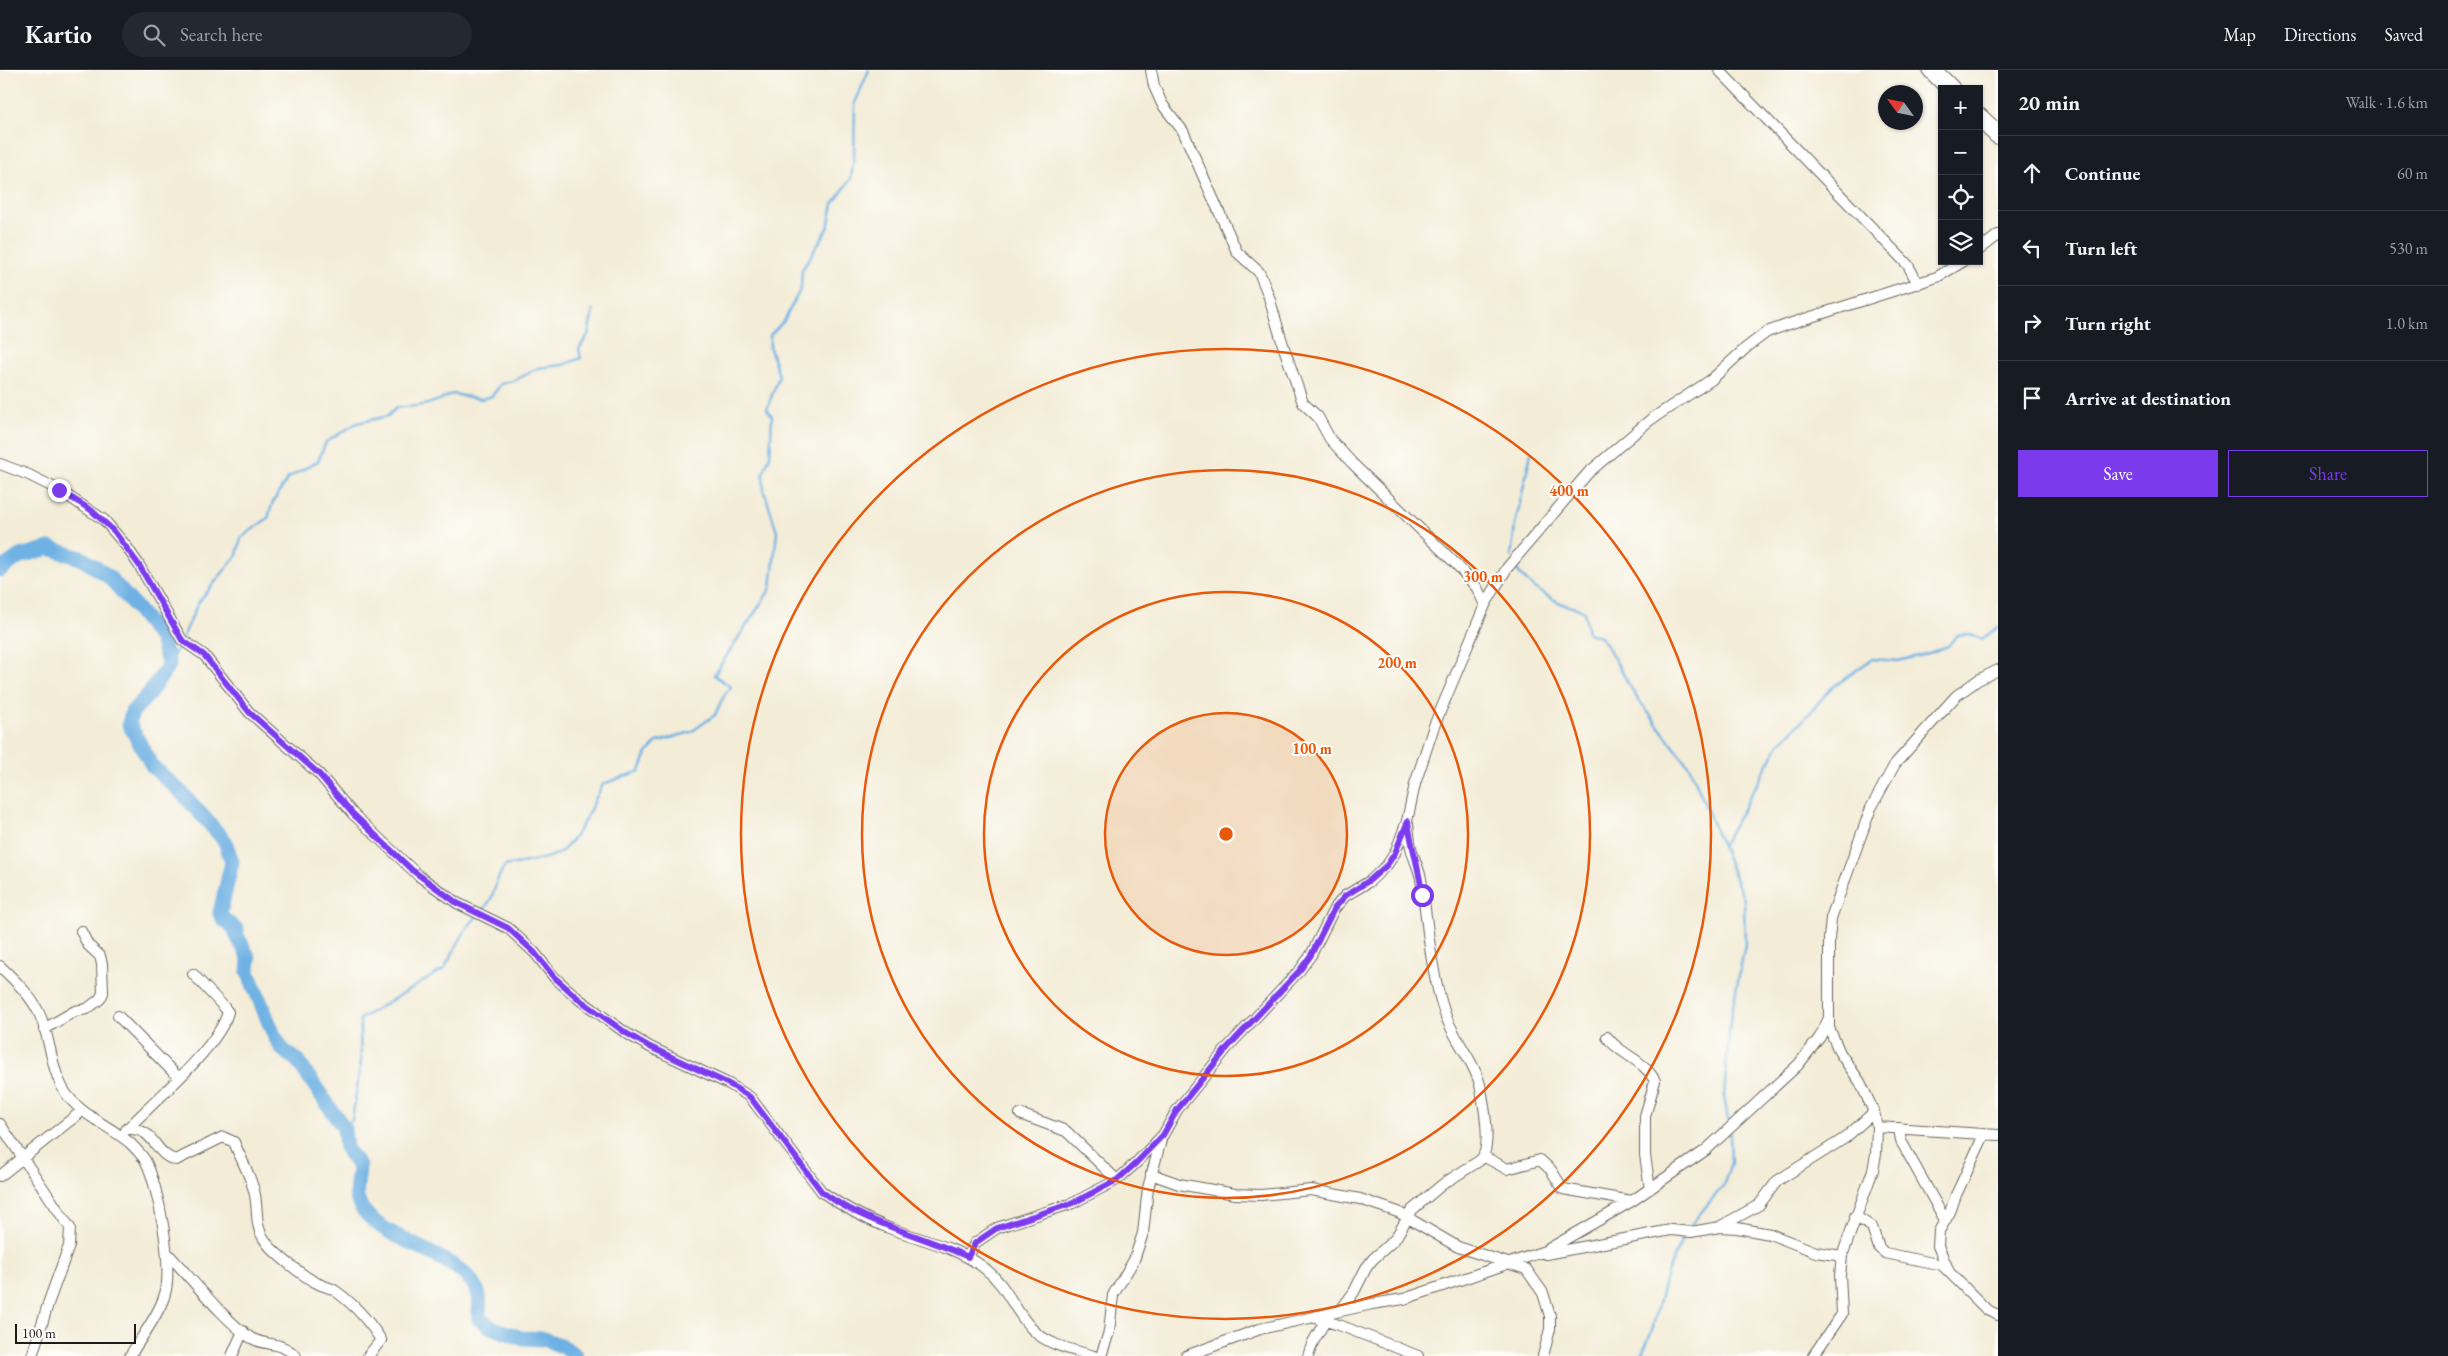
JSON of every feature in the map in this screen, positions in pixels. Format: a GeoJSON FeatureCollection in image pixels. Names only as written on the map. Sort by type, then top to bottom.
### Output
{"type":"FeatureCollection","features":[{"type":"Feature","properties":{"kind":"highway"},"geometry":{"type":"LineString","coordinates":[[1932,70],[1947,85]]}},
{"type":"Feature","properties":{"kind":"highway"},"geometry":{"type":"LineString","coordinates":[[1983,121],[1998,135]]}},
{"type":"Feature","properties":{"kind":"street"},"geometry":{"type":"LineString","coordinates":[[1151,70],[1154,86],[1162,104],[1183,131],[1237,252],[1259,272],[1268,294],[1303,403],[1318,417],[1330,439],[1352,463],[1457,565],[1477,588],[1485,605]]}},
{"type":"Feature","properties":{"kind":"street"},"geometry":{"type":"LineString","coordinates":[[1720,70],[1908,266],[1918,284]]}},
{"type":"Feature","properties":{"kind":"street"},"geometry":{"type":"LineString","coordinates":[[1983,247],[1998,235]]}},
{"type":"Feature","properties":{"kind":"street"},"geometry":{"type":"LineString","coordinates":[[1101,1356],[1109,1332],[1114,1295],[1134,1260],[1143,1233],[1151,1174],[1163,1135],[1177,1110],[1216,1061],[1300,970],[1311,955],[1334,909],[1345,896],[1370,880],[1387,865],[1395,853],[1408,821],[1415,784],[1434,726],[1485,605],[1506,568],[1588,473],[1650,420],[1711,380],[1747,347],[1767,332],[1792,322],[1918,284],[1937,277],[1957,265]]}},
{"type":"Feature","properties":{"kind":"street"},"geometry":{"type":"LineString","coordinates":[[0,464],[29,475],[59,490],[104,520],[139,565],[182,640],[204,655],[249,712],[319,774],[353,814],[419,876],[457,903],[508,928],[535,953],[554,977],[580,1000],[626,1033],[650,1047],[729,1084],[750,1097],[822,1192],[837,1203],[887,1227],[934,1241],[968,1257],[999,1280],[1033,1330],[1052,1342],[1094,1356]]}},
{"type":"Feature","properties":{"kind":"street"},"geometry":{"type":"LineString","coordinates":[[1813,1356],[1842,1314],[1840,1275],[1842,1256],[1873,1170],[1877,1127],[1874,1112],[1860,1082],[1831,1037],[1828,1019],[1831,918],[1871,808],[1894,764],[1956,696],[1978,680],[1998,670]]}},
{"type":"Feature","properties":{"kind":"street"},"geometry":{"type":"LineString","coordinates":[[1340,1311],[1354,1292],[1366,1268],[1381,1250],[1395,1240],[1407,1217],[1423,1199],[1484,1157],[1487,1151],[1481,1089],[1475,1069],[1451,1028],[1440,996],[1428,944],[1420,876],[1410,847],[1408,821]]}},
{"type":"Feature","properties":{"kind":"street"},"geometry":{"type":"LineString","coordinates":[[44,1029],[75,1012],[88,1009],[100,999],[103,993],[100,956],[88,945],[81,931]]}},
{"type":"Feature","properties":{"kind":"street"},"geometry":{"type":"LineString","coordinates":[[0,966],[25,991],[39,1013],[60,1082],[70,1099],[82,1111],[124,1132],[141,1154],[147,1166],[168,1254],[168,1282],[164,1297],[130,1356]]}},
{"type":"Feature","properties":{"kind":"street"},"geometry":{"type":"LineString","coordinates":[[124,1132],[179,1078],[215,1038],[228,1012],[193,974]]}},
{"type":"Feature","properties":{"kind":"street"},"geometry":{"type":"LineString","coordinates":[[118,1016],[179,1078]]}},
{"type":"Feature","properties":{"kind":"street"},"geometry":{"type":"LineString","coordinates":[[1534,1256],[1632,1201],[1706,1150],[1784,1080],[1813,1046],[1828,1019]]}},
{"type":"Feature","properties":{"kind":"street"},"geometry":{"type":"LineString","coordinates":[[1606,1036],[1615,1046],[1644,1066],[1655,1081],[1646,1107],[1644,1127],[1645,1155],[1650,1189]]}},
{"type":"Feature","properties":{"kind":"street"},"geometry":{"type":"LineString","coordinates":[[0,1176],[82,1111]]}},
{"type":"Feature","properties":{"kind":"street"},"geometry":{"type":"LineString","coordinates":[[1186,1356],[1260,1329],[1404,1299],[1508,1263],[1534,1256],[1671,1230],[1690,1232],[1720,1226],[1759,1205],[1777,1181],[1845,1138],[1874,1112]]}},
{"type":"Feature","properties":{"kind":"street"},"geometry":{"type":"LineString","coordinates":[[1020,1114],[1066,1131],[1117,1180]]}},
{"type":"Feature","properties":{"kind":"street"},"geometry":{"type":"LineString","coordinates":[[0,1124],[70,1228],[69,1246],[32,1356]]}},
{"type":"Feature","properties":{"kind":"street"},"geometry":{"type":"LineString","coordinates":[[1877,1127],[1998,1135]]}},
{"type":"Feature","properties":{"kind":"street"},"geometry":{"type":"LineString","coordinates":[[124,1132],[138,1128],[144,1131],[164,1155],[176,1160],[223,1137],[234,1142],[246,1164],[254,1195],[256,1221],[260,1232],[271,1248],[313,1281],[334,1290],[363,1316],[381,1340],[368,1356]]}},
{"type":"Feature","properties":{"kind":"street"},"geometry":{"type":"LineString","coordinates":[[1899,1128],[1901,1141],[1945,1220]]}},
{"type":"Feature","properties":{"kind":"street"},"geometry":{"type":"LineString","coordinates":[[968,1257],[975,1243],[997,1228],[1053,1211],[1117,1180],[1163,1135]]}},
{"type":"Feature","properties":{"kind":"street"},"geometry":{"type":"LineString","coordinates":[[1948,1270],[1938,1246],[1939,1231],[1984,1135]]}},
{"type":"Feature","properties":{"kind":"street"},"geometry":{"type":"LineString","coordinates":[[1484,1157],[1507,1169],[1540,1160],[1551,1170],[1563,1189],[1632,1201]]}},
{"type":"Feature","properties":{"kind":"street"},"geometry":{"type":"LineString","coordinates":[[1151,1174],[1179,1184],[1235,1194],[1261,1195],[1297,1190],[1328,1192],[1377,1203],[1407,1217],[1455,1246],[1526,1269],[1543,1293],[1550,1316],[1550,1329],[1543,1356]]}},
{"type":"Feature","properties":{"kind":"street"},"geometry":{"type":"LineString","coordinates":[[1855,1216],[1872,1227],[1879,1248],[1885,1253],[1935,1262],[1948,1270],[1997,1316]]}},
{"type":"Feature","properties":{"kind":"street"},"geometry":{"type":"LineString","coordinates":[[1720,1226],[1770,1234],[1816,1252],[1842,1256]]}},
{"type":"Feature","properties":{"kind":"street"},"geometry":{"type":"LineString","coordinates":[[168,1254],[243,1331],[260,1342],[278,1344],[296,1356]]}},
{"type":"Feature","properties":{"kind":"street"},"geometry":{"type":"LineString","coordinates":[[1313,1318],[1326,1320],[1418,1356]]}},
{"type":"Feature","properties":{"kind":"street"},"geometry":{"type":"LineString","coordinates":[[1308,1356],[1313,1342],[1326,1320]]}},
{"type":"Feature","properties":{"kind":"street"},"geometry":{"type":"LineString","coordinates":[[232,1356],[243,1331]]}},
{"type":"Feature","properties":{"kind":"waterway"},"geometry":{"type":"LineString","coordinates":[[482,911],[491,900],[498,878],[505,866],[559,853],[579,831],[603,784],[640,771],[647,753],[657,742],[691,732],[715,715],[725,694],[731,687],[714,675],[771,588],[777,532],[764,490],[763,474],[770,456],[772,416],[767,409],[779,376],[770,348],[770,335],[784,321],[801,288],[802,270],[828,228],[833,204],[851,179],[854,157],[855,103],[869,70]]}},
{"type":"Feature","properties":{"kind":"waterway"},"geometry":{"type":"LineString","coordinates":[[183,637],[198,603],[237,555],[241,538],[268,518],[273,502],[288,478],[318,461],[326,442],[357,423],[388,416],[397,407],[426,404],[452,394],[482,399],[492,396],[501,384],[516,380],[538,368],[563,365],[581,358],[579,349],[588,335],[593,310]]}},
{"type":"Feature","properties":{"kind":"waterway"},"geometry":{"type":"LineString","coordinates":[[1511,557],[1515,525],[1531,453]]}},
{"type":"Feature","properties":{"kind":"waterway"},"geometry":{"type":"LineString","coordinates":[[0,570],[20,556],[49,548],[81,558],[108,576],[161,639],[169,665],[148,695],[132,712],[129,724],[153,767],[181,792],[225,841],[232,862],[220,913],[223,919],[237,930],[236,934],[249,958],[248,972],[274,1035],[282,1049],[297,1060],[344,1128],[346,1148],[359,1166],[358,1201],[368,1215],[383,1228],[441,1258],[472,1281],[479,1296],[479,1319],[491,1327],[521,1338],[544,1339],[564,1347],[576,1356]]}},
{"type":"Feature","properties":{"kind":"waterway"},"geometry":{"type":"LineString","coordinates":[[1513,564],[1529,584],[1542,593],[1565,605],[1584,611],[1588,633],[1600,637],[1606,644],[1635,695],[1690,768],[1744,900],[1745,944],[1730,1022],[1724,1096],[1729,1125]]}},
{"type":"Feature","properties":{"kind":"waterway"},"geometry":{"type":"LineString","coordinates":[[1722,847],[1779,744],[1810,713],[1829,690],[1872,659],[1898,661],[1926,654],[1948,646],[1957,635],[1968,634],[1982,639],[1998,627]]}},
{"type":"Feature","properties":{"kind":"waterway"},"geometry":{"type":"LineString","coordinates":[[169,665],[180,642]]}},
{"type":"Feature","properties":{"kind":"waterway"},"geometry":{"type":"LineString","coordinates":[[344,1128],[352,1120],[361,1062],[360,1019],[444,969],[466,929],[476,917]]}},
{"type":"Feature","properties":{"kind":"waterway"},"geometry":{"type":"LineString","coordinates":[[1688,1228],[1723,1186],[1731,1163],[1730,1133]]}},
{"type":"Feature","properties":{"kind":"waterway"},"geometry":{"type":"LineString","coordinates":[[1641,1356],[1652,1330],[1667,1273],[1684,1235]]}},
{"type":"Feature","properties":{"kind":"route"},"geometry":{"type":"LineString","coordinates":[[59,490],[91,510],[114,531],[139,565],[177,634],[182,640],[204,655],[249,712],[283,740],[319,774],[353,814],[419,876],[457,903],[489,920],[500,922],[508,928],[535,953],[554,977],[580,1000],[626,1033],[650,1047],[729,1084],[750,1097],[822,1192],[837,1203],[887,1227],[934,1241],[968,1257],[975,1243],[997,1228],[1073,1203],[1117,1180],[1136,1163],[1163,1135],[1177,1110],[1228,1047],[1262,1013],[1300,970],[1311,955],[1334,909],[1345,896],[1379,874],[1387,865],[1395,853],[1408,821],[1410,847],[1420,876],[1422,895]]}}]}
